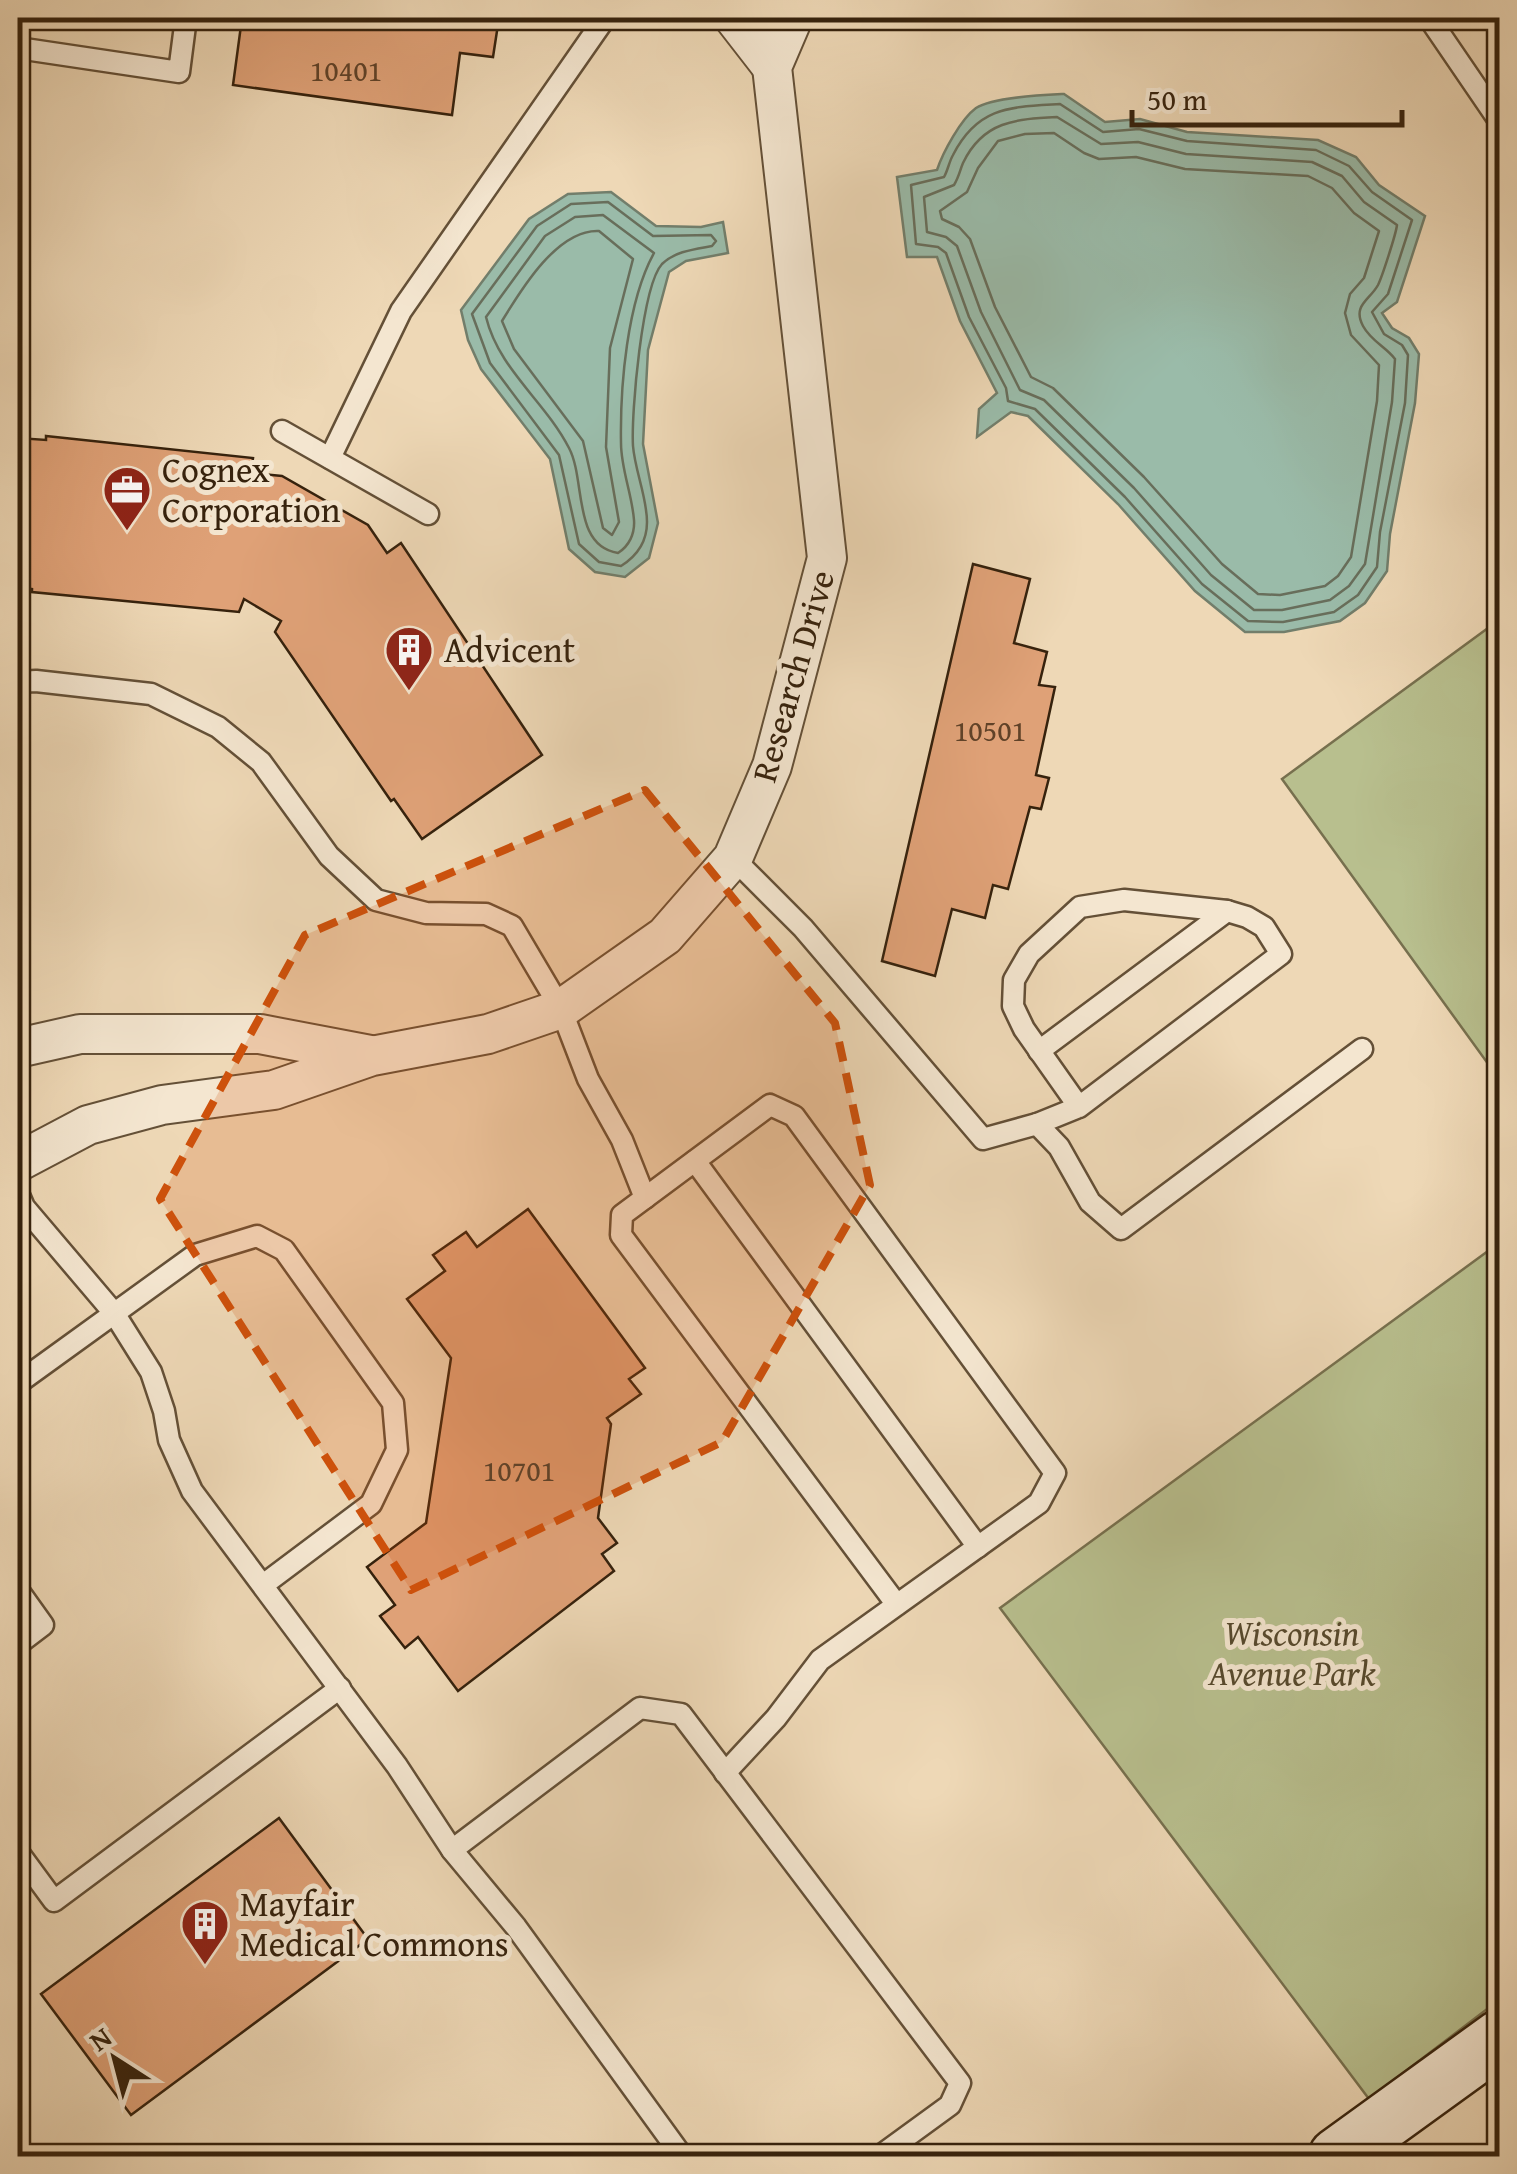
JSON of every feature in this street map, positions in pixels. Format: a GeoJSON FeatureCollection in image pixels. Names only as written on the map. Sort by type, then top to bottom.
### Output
{"type":"FeatureCollection","features":[{"type":"Feature","properties":{"kind":"main road"},"geometry":{"type":"LineString","coordinates":[[1337,2156],[1500,2038]]}},
{"type":"Feature","properties":{"kind":"street"},"geometry":{"type":"LineString","coordinates":[[734,18],[772,67]]}},
{"type":"Feature","properties":{"kind":"street","name":"Research Drive"},"geometry":{"type":"LineString","coordinates":[[18,1162],[88,1125],[162,1105],[274,1090],[372,1056],[488,1034],[561,1009],[665,936],[733,858],[772,766],[827,558],[772,67],[793,18]]}},
{"type":"Feature","properties":{"kind":"street","name":"Research Drive"},"geometry":{"type":"LineString","coordinates":[[18,1048],[80,1034],[260,1034],[372,1056]]}},
{"type":"Feature","properties":{"kind":"lane"},"geometry":{"type":"LineString","coordinates":[[18,48],[179,72],[186,18]]}},
{"type":"Feature","properties":{"kind":"lane"},"geometry":{"type":"LineString","coordinates":[[330,458],[401,311],[604,18]]}},
{"type":"Feature","properties":{"kind":"lane"},"geometry":{"type":"LineString","coordinates":[[1429,18],[1500,122]]}},
{"type":"Feature","properties":{"kind":"lane"},"geometry":{"type":"LineString","coordinates":[[282,431],[428,514]]}},
{"type":"Feature","properties":{"kind":"lane"},"geometry":{"type":"LineString","coordinates":[[18,682],[36,680],[150,694],[218,726],[261,762],[329,856],[376,900],[426,913],[486,914],[512,926],[561,1009],[588,1079],[622,1140],[645,1198]]}},
{"type":"Feature","properties":{"kind":"lane"},"geometry":{"type":"LineString","coordinates":[[733,858],[803,928],[982,1138],[1037,1124],[1079,1107],[1281,954],[1264,928],[1247,916],[1227,911],[1124,900],[1080,907],[1028,954],[1014,980],[1014,1006],[1079,1107]]}},
{"type":"Feature","properties":{"kind":"lane"},"geometry":{"type":"LineString","coordinates":[[1039,1050],[1227,911]]}},
{"type":"Feature","properties":{"kind":"lane"},"geometry":{"type":"LineString","coordinates":[[1037,1124],[1059,1147],[1090,1202],[1120,1230],[1362,1049]]}},
{"type":"Feature","properties":{"kind":"lane"},"geometry":{"type":"LineString","coordinates":[[725,1773],[776,1718],[820,1660],[897,1606],[1039,1504],[1055,1472],[794,1116],[770,1105],[622,1215],[621,1235],[897,1606]]}},
{"type":"Feature","properties":{"kind":"lane"},"geometry":{"type":"LineString","coordinates":[[694,1161],[978,1547]]}},
{"type":"Feature","properties":{"kind":"lane"},"geometry":{"type":"LineString","coordinates":[[18,1194],[114,1313],[151,1372],[169,1440],[192,1491],[397,1766],[452,1850],[516,1927],[682,2156]]}},
{"type":"Feature","properties":{"kind":"lane"},"geometry":{"type":"LineString","coordinates":[[18,1384],[195,1255],[257,1236],[284,1250],[393,1403],[396,1450],[371,1504],[263,1585]]}},
{"type":"Feature","properties":{"kind":"lane"},"geometry":{"type":"LineString","coordinates":[[18,1590],[44,1625],[18,1644]]}},
{"type":"Feature","properties":{"kind":"lane"},"geometry":{"type":"LineString","coordinates":[[18,1852],[54,1901],[340,1688]]}},
{"type":"Feature","properties":{"kind":"lane"},"geometry":{"type":"LineString","coordinates":[[452,1850],[640,1708],[681,1714],[960,2083],[950,2104],[880,2156]]}},
{"type":"Feature","properties":{"kind":"highlighted area"},"geometry":{"type":"Polygon","coordinates":[[[645,790],[835,1023],[870,1185],[722,1442],[411,1590],[160,1199],[305,935],[645,790]]]}},
{"type":"Feature","properties":{"kind":"green space"},"geometry":{"type":"Polygon","coordinates":[[[1499,620],[1499,1079],[1282,779],[1499,620]]]}},
{"type":"Feature","properties":{"kind":"green space","name":"Wisconsin Avenue Park"},"geometry":{"type":"Polygon","coordinates":[[[1499,1243],[1499,2000],[1369,2099],[1000,1608],[1499,1243]]]}},
{"type":"Feature","properties":{"kind":"water"},"geometry":{"type":"Polygon","coordinates":[[[1064,94],[1105,122],[1140,119],[1187,132],[1318,140],[1356,157],[1379,185],[1425,216],[1397,302],[1382,313],[1392,328],[1409,338],[1419,354],[1415,403],[1390,534],[1387,571],[1365,603],[1340,621],[1284,632],[1245,632],[1195,591],[1118,504],[1028,416],[1011,412],[977,437],[979,409],[997,393],[960,321],[937,257],[907,257],[897,177],[937,170],[964,120],[984,104],[1064,94]]]}},
{"type":"Feature","properties":{"kind":"water"},"geometry":{"type":"Polygon","coordinates":[[[611,192],[656,226],[701,227],[723,222],[728,253],[686,261],[669,272],[648,350],[643,444],[658,523],[649,558],[625,577],[595,572],[569,549],[550,459],[481,369],[468,340],[461,310],[529,219],[568,194],[611,192]]]}},
{"type":"Feature","properties":{"kind":"building"},"geometry":{"type":"Polygon","coordinates":[[[242,18],[499,18],[493,57],[460,53],[452,115],[233,85],[242,18]]]}},
{"type":"Feature","properties":{"kind":"building","name":"Advicent"},"geometry":{"type":"Polygon","coordinates":[[[46,436],[253,458],[251,473],[282,476],[368,525],[387,553],[401,543],[542,755],[422,839],[394,799],[391,801],[275,632],[281,621],[244,599],[239,612],[32,592],[18,587],[18,438],[46,440],[46,436]]]}},
{"type":"Feature","properties":{"kind":"building"},"geometry":{"type":"Polygon","coordinates":[[[973,564],[1030,579],[1014,643],[1047,652],[1039,685],[1055,687],[1036,775],[1049,778],[1041,809],[1030,807],[1008,889],[993,885],[985,918],[952,909],[935,976],[882,961],[973,564]]]}},
{"type":"Feature","properties":{"kind":"building"},"geometry":{"type":"Polygon","coordinates":[[[528,1209],[645,1368],[629,1379],[641,1394],[607,1418],[611,1424],[598,1518],[617,1543],[602,1554],[614,1571],[458,1691],[418,1637],[405,1648],[380,1616],[395,1605],[367,1567],[426,1523],[451,1358],[407,1299],[445,1271],[433,1255],[466,1232],[477,1247],[528,1209]]]}},
{"type":"Feature","properties":{"kind":"building","name":"Mayfair Medical Commons"},"geometry":{"type":"Polygon","coordinates":[[[279,1818],[368,1939],[131,2115],[41,1994],[279,1818]]]}},
{"type":"Feature","properties":{"kind":"place","name":"Cognex Corporation"},"geometry":{"type":"Point","coordinates":[127,532]}},
{"type":"Feature","properties":{"kind":"place","name":"Advicent"},"geometry":{"type":"Point","coordinates":[409,692]}},
{"type":"Feature","properties":{"kind":"place","name":"Mayfair Medical Commons"},"geometry":{"type":"Point","coordinates":[205,1966]}}]}
